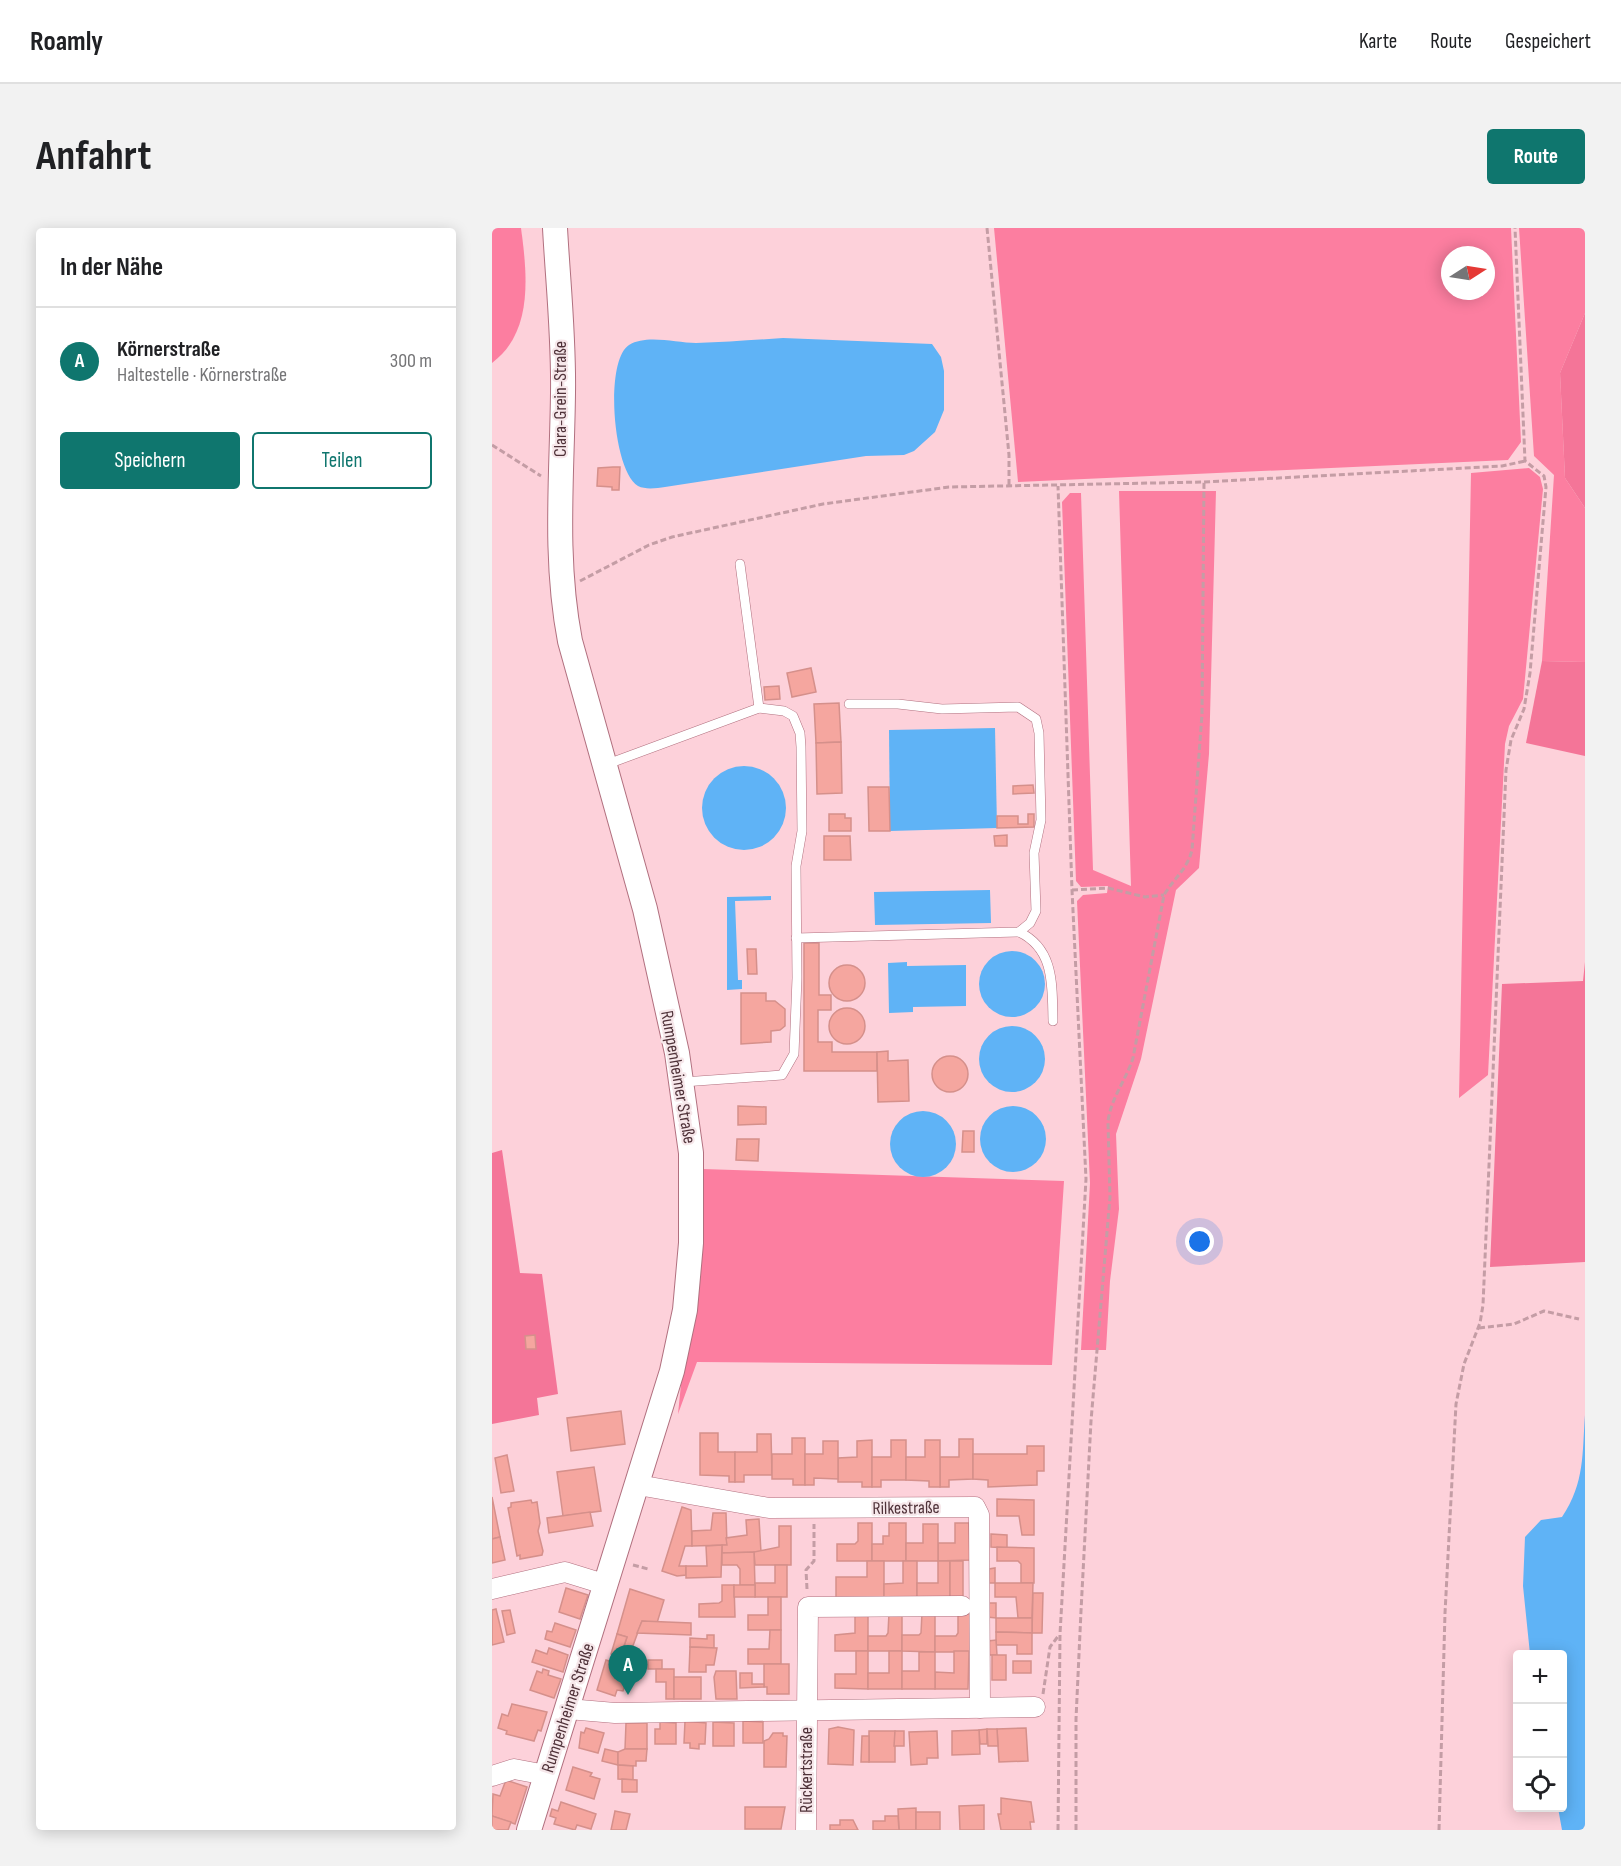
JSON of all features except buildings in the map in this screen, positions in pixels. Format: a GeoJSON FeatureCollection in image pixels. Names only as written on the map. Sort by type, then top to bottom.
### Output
{"type":"FeatureCollection","features":[{"type":"Feature","properties":{"kind":"street","name":"Clara-Grein-Straße"},"geometry":{"type":"LineString","coordinates":[[555,228],[563,391],[560,489],[561,580]]}},
{"type":"Feature","properties":{"kind":"street","name":"Rumpenheimer Straße"},"geometry":{"type":"LineString","coordinates":[[529,1830],[607,1586],[672,1371],[688,1280],[692,1212],[691,1152],[681,1083],[645,909],[570,641],[561,580]]}},
{"type":"Feature","properties":{"kind":"street","name":"Rilkestraße"},"geometry":{"type":"LineString","coordinates":[[638,1485],[769,1508],[814,1510],[971,1507],[978,1510],[981,1708]]}},
{"type":"Feature","properties":{"kind":"street"},"geometry":{"type":"LineString","coordinates":[[492,1589],[565,1572],[607,1586]]}},
{"type":"Feature","properties":{"kind":"street"},"geometry":{"type":"LineString","coordinates":[[808,1607],[962,1606]]}},
{"type":"Feature","properties":{"kind":"street","name":"Rückertstraße"},"geometry":{"type":"LineString","coordinates":[[806,1830],[808,1607]]}},
{"type":"Feature","properties":{"kind":"street"},"geometry":{"type":"LineString","coordinates":[[568,1709],[615,1713],[1035,1707]]}},
{"type":"Feature","properties":{"kind":"street"},"geometry":{"type":"LineString","coordinates":[[492,1776],[514,1769],[546,1775]]}},
{"type":"Feature","properties":{"kind":"lane"},"geometry":{"type":"LineString","coordinates":[[740,564],[759,708]]}},
{"type":"Feature","properties":{"kind":"lane"},"geometry":{"type":"LineString","coordinates":[[849,704],[898,704],[942,709],[1018,707],[1036,719],[1040,733],[1041,820],[1034,853],[1036,911],[1030,923],[1019,932]]}},
{"type":"Feature","properties":{"kind":"lane"},"geometry":{"type":"LineString","coordinates":[[605,765],[759,708],[784,711],[793,716],[800,733],[802,831],[796,858],[794,1054],[789,1067],[782,1075],[681,1083]]}},
{"type":"Feature","properties":{"kind":"lane"},"geometry":{"type":"LineString","coordinates":[[796,938],[1019,932],[1031,938],[1046,957],[1053,988],[1053,1021]]}},
{"type":"Feature","properties":{"kind":"path"},"geometry":{"type":"LineString","coordinates":[[987,228],[1009,454],[1009,487]]}},
{"type":"Feature","properties":{"kind":"path"},"geometry":{"type":"LineString","coordinates":[[1439,1830],[1445,1612],[1456,1404],[1464,1365],[1479,1328],[1483,1305],[1506,770],[1512,740],[1524,709],[1530,673],[1546,487],[1544,476],[1526,461],[1515,228]]}},
{"type":"Feature","properties":{"kind":"path"},"geometry":{"type":"LineString","coordinates":[[492,445],[560,489]]}},
{"type":"Feature","properties":{"kind":"path"},"geometry":{"type":"LineString","coordinates":[[561,580],[672,537],[823,504],[884,494],[950,487],[1204,482],[1502,466],[1526,461]]}},
{"type":"Feature","properties":{"kind":"path"},"geometry":{"type":"LineString","coordinates":[[1076,1830],[1076,1719],[1091,1421],[1110,1207],[1108,1122],[1109,1112],[1128,1075],[1164,895],[1189,864],[1192,850],[1202,714],[1204,482]]}},
{"type":"Feature","properties":{"kind":"path"},"geometry":{"type":"LineString","coordinates":[[1058,486],[1072,890],[1086,1201],[1060,1634],[1058,1830]]}},
{"type":"Feature","properties":{"kind":"path"},"geometry":{"type":"LineString","coordinates":[[1072,890],[1108,888],[1144,897],[1164,895]]}},
{"type":"Feature","properties":{"kind":"path"},"geometry":{"type":"LineString","coordinates":[[1479,1328],[1514,1324],[1544,1311],[1579,1319]]}},
{"type":"Feature","properties":{"kind":"path"},"geometry":{"type":"LineString","coordinates":[[808,1607],[806,1570],[814,1561],[814,1510]]}},
{"type":"Feature","properties":{"kind":"path"},"geometry":{"type":"LineString","coordinates":[[1035,1707],[1044,1691],[1050,1647],[1060,1634]]}},
{"type":"Feature","properties":{"kind":"shaded area"},"geometry":{"type":"Polygon","coordinates":[[[492,228],[521,228],[526,282],[521,319],[515,335],[506,350],[492,363],[492,228]]]}},
{"type":"Feature","properties":{"kind":"shaded area"},"geometry":{"type":"Polygon","coordinates":[[[994,228],[1511,228],[1521,442],[1508,460],[1018,482],[994,228]]]}},
{"type":"Feature","properties":{"kind":"shaded area"},"geometry":{"type":"Polygon","coordinates":[[[1519,228],[1585,228],[1585,313],[1560,373],[1565,478],[1585,508],[1585,662],[1542,661],[1554,475],[1534,456],[1519,228]]]}},
{"type":"Feature","properties":{"kind":"shaded area"},"geometry":{"type":"Polygon","coordinates":[[[1585,313],[1585,508],[1565,478],[1560,373],[1585,313]]]}},
{"type":"Feature","properties":{"kind":"shaded area"},"geometry":{"type":"Polygon","coordinates":[[[1529,468],[1540,477],[1543,489],[1523,699],[1509,726],[1505,744],[1488,1075],[1459,1098],[1471,473],[1529,468]]]}},
{"type":"Feature","properties":{"kind":"shaded area"},"geometry":{"type":"Polygon","coordinates":[[[1119,491],[1216,491],[1209,754],[1199,868],[1176,890],[1141,1059],[1116,1134],[1119,1209],[1110,1281],[1106,1350],[1081,1350],[1090,1183],[1077,901],[1083,895],[1107,893],[1108,886],[1081,887],[1076,881],[1062,502],[1070,493],[1081,493],[1093,870],[1131,886],[1119,491]]]}},
{"type":"Feature","properties":{"kind":"shaded area"},"geometry":{"type":"Polygon","coordinates":[[[1542,661],[1585,662],[1585,756],[1526,743],[1542,661]]]}},
{"type":"Feature","properties":{"kind":"shaded area"},"geometry":{"type":"Polygon","coordinates":[[[1585,962],[1585,1262],[1490,1267],[1502,984],[1583,981],[1585,962]]]}},
{"type":"Feature","properties":{"kind":"shaded area"},"geometry":{"type":"Polygon","coordinates":[[[502,1150],[520,1273],[542,1274],[558,1394],[537,1398],[539,1415],[492,1424],[492,1153],[502,1150]]]}},
{"type":"Feature","properties":{"kind":"shaded area"},"geometry":{"type":"Polygon","coordinates":[[[703,1169],[1064,1181],[1052,1365],[697,1362],[678,1414],[703,1169]]]}},
{"type":"Feature","properties":{"kind":"water"},"geometry":{"type":"Polygon","coordinates":[[[783,338],[932,344],[941,357],[944,371],[944,410],[935,432],[914,451],[904,455],[866,456],[659,488],[638,486],[629,477],[618,439],[614,393],[616,372],[621,355],[629,345],[644,340],[696,343],[783,338]]]}},
{"type":"Feature","properties":{"kind":"water"},"geometry":{"type":"Polygon","coordinates":[[[995,728],[997,828],[890,831],[889,730],[995,728]]]}},
{"type":"Feature","properties":{"kind":"water"},"geometry":{"type":"Polygon","coordinates":[[[744,766],[760,769],[779,785],[786,808],[783,824],[767,843],[744,850],[728,847],[709,831],[702,808],[705,792],[721,773],[744,766]]]}},
{"type":"Feature","properties":{"kind":"water"},"geometry":{"type":"Polygon","coordinates":[[[990,890],[991,923],[875,925],[874,892],[990,890]]]}},
{"type":"Feature","properties":{"kind":"water"},"geometry":{"type":"Polygon","coordinates":[[[771,896],[771,900],[735,901],[738,980],[742,980],[742,989],[727,990],[727,897],[771,896]]]}},
{"type":"Feature","properties":{"kind":"water"},"geometry":{"type":"Polygon","coordinates":[[[1012,951],[1024,954],[1035,961],[1042,972],[1045,984],[1042,996],[1035,1007],[1024,1014],[1012,1017],[1000,1014],[989,1007],[982,996],[979,984],[982,972],[989,961],[1000,954],[1012,951]]]}},
{"type":"Feature","properties":{"kind":"water"},"geometry":{"type":"Polygon","coordinates":[[[907,962],[907,966],[966,965],[966,1006],[913,1007],[913,1012],[889,1013],[888,963],[907,962]]]}},
{"type":"Feature","properties":{"kind":"water"},"geometry":{"type":"Polygon","coordinates":[[[1012,1026],[1024,1029],[1035,1036],[1042,1047],[1045,1059],[1042,1071],[1035,1082],[1024,1089],[1012,1092],[1000,1089],[989,1082],[982,1071],[979,1059],[982,1047],[989,1036],[1000,1029],[1012,1026]]]}},
{"type":"Feature","properties":{"kind":"water"},"geometry":{"type":"Polygon","coordinates":[[[1013,1106],[1025,1109],[1036,1116],[1043,1127],[1046,1139],[1043,1151],[1036,1162],[1025,1169],[1013,1172],[1001,1169],[990,1162],[983,1151],[980,1139],[983,1127],[990,1116],[1001,1109],[1013,1106]]]}},
{"type":"Feature","properties":{"kind":"water"},"geometry":{"type":"Polygon","coordinates":[[[923,1111],[935,1114],[946,1121],[953,1132],[956,1144],[953,1156],[946,1167],[935,1174],[923,1177],[911,1174],[900,1167],[893,1156],[890,1144],[893,1132],[900,1121],[911,1114],[923,1111]]]}},
{"type":"Feature","properties":{"kind":"water"},"geometry":{"type":"Polygon","coordinates":[[[1585,1415],[1585,1830],[1562,1830],[1559,1812],[1567,1812],[1567,1650],[1530,1650],[1523,1586],[1525,1537],[1541,1520],[1562,1517],[1579,1480],[1585,1415]]]}},
{"type":"Feature","properties":{"kind":"place","name":"Körnerstraße"},"geometry":{"type":"Point","coordinates":[628,1695]}}]}
